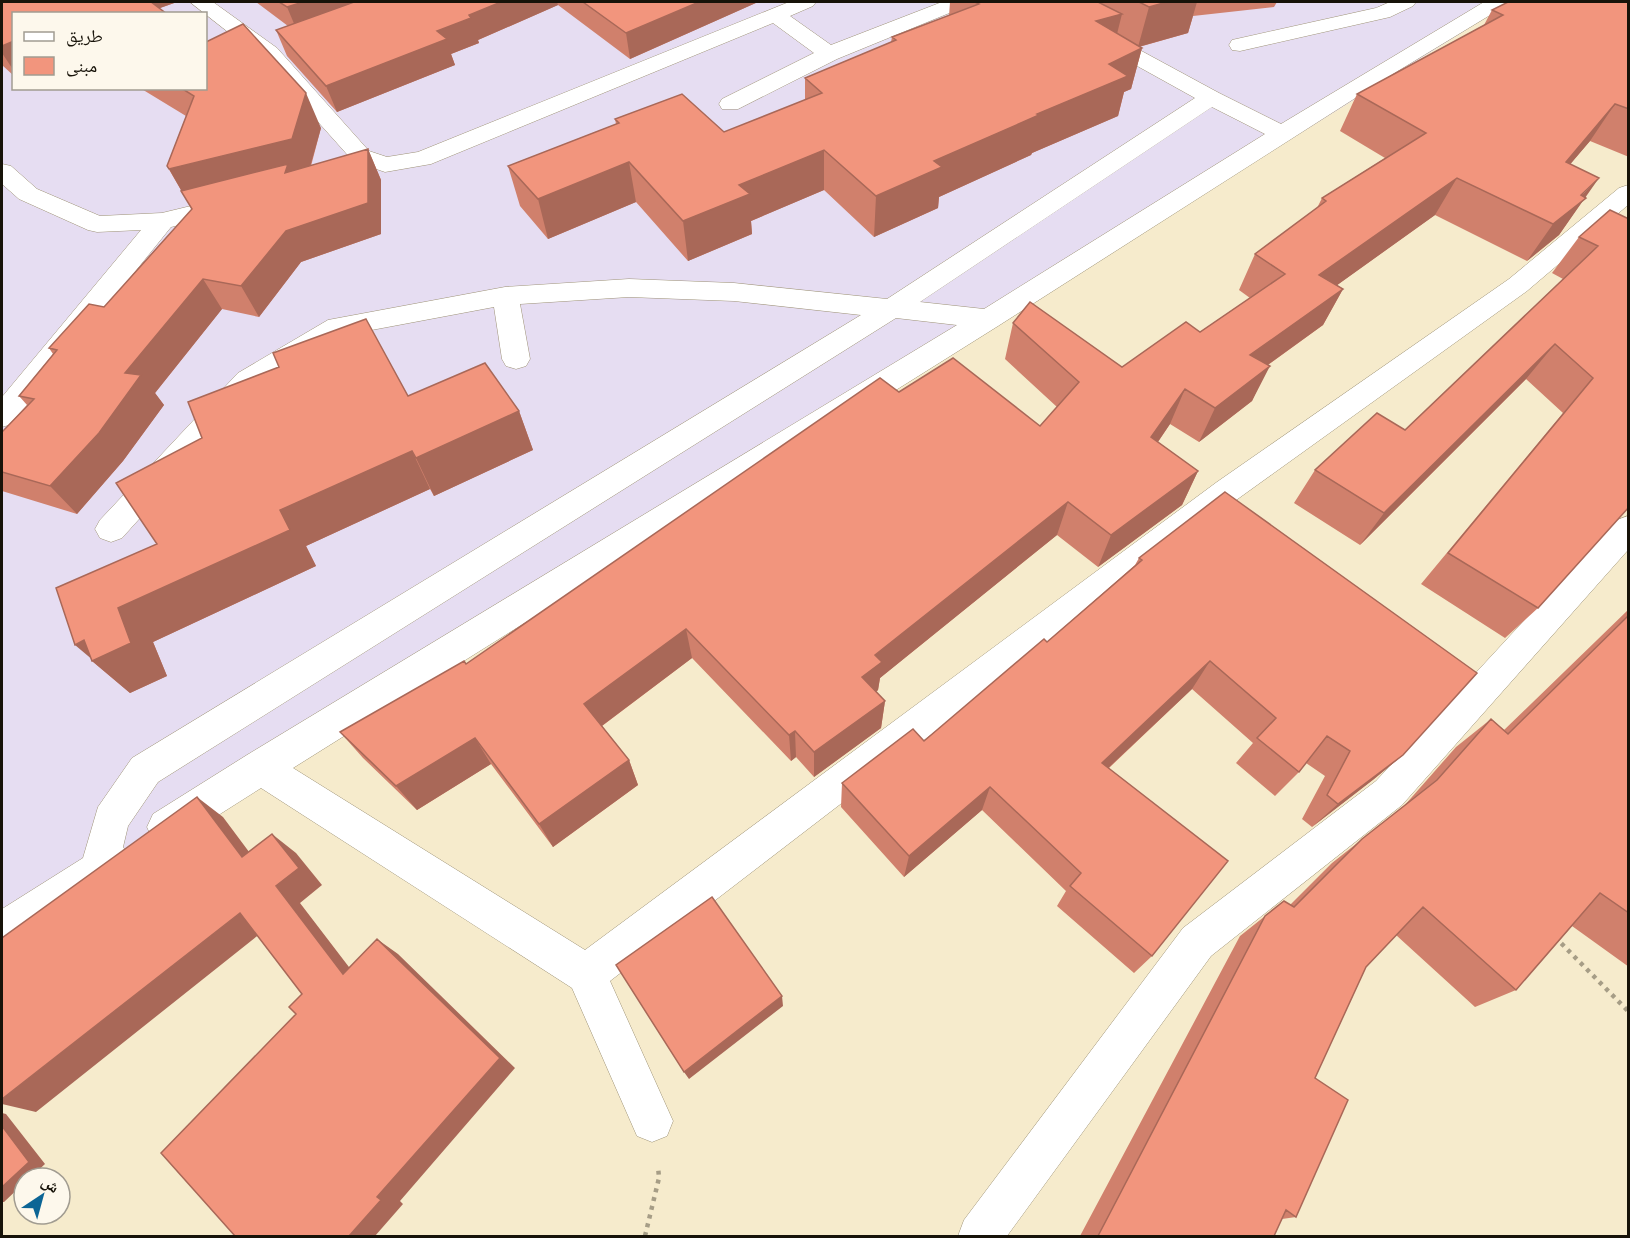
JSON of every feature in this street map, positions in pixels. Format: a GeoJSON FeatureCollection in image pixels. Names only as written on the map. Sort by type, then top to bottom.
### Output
{"type":"FeatureCollection","features":[{"type":"Feature","properties":{"kind":"street"},"geometry":{"type":"LineString","coordinates":[[200,2],[280,49],[360,156],[385,165]]}},
{"type":"Feature","properties":{"kind":"street"},"geometry":{"type":"LineString","coordinates":[[351,174],[385,165],[423,159],[806,2]]}},
{"type":"Feature","properties":{"kind":"street"},"geometry":{"type":"LineString","coordinates":[[1036,2],[1211,98],[1284,134]]}},
{"type":"Feature","properties":{"kind":"street"},"geometry":{"type":"LineString","coordinates":[[1240,45],[1383,13],[1406,2]]}},
{"type":"Feature","properties":{"kind":"street"},"geometry":{"type":"LineString","coordinates":[[2,931],[260,767],[1284,134],[1419,30],[1498,2]]}},
{"type":"Feature","properties":{"kind":"street"},"geometry":{"type":"LineString","coordinates":[[730,104],[829,54],[957,3]]}},
{"type":"Feature","properties":{"kind":"street"},"geometry":{"type":"LineString","coordinates":[[1383,13],[1419,30]]}},
{"type":"Feature","properties":{"kind":"street"},"geometry":{"type":"LineString","coordinates":[[775,15],[829,54]]}},
{"type":"Feature","properties":{"kind":"street"},"geometry":{"type":"LineString","coordinates":[[99,870],[111,819],[145,770],[891,309],[1211,98]]}},
{"type":"Feature","properties":{"kind":"street"},"geometry":{"type":"LineString","coordinates":[[2,171],[28,194],[97,224],[162,221],[251,199]]}},
{"type":"Feature","properties":{"kind":"street"},"geometry":{"type":"LineString","coordinates":[[586,974],[1228,490],[1518,285],[1629,194]]}},
{"type":"Feature","properties":{"kind":"street"},"geometry":{"type":"LineString","coordinates":[[2,416],[162,221]]}},
{"type":"Feature","properties":{"kind":"street"},"geometry":{"type":"LineString","coordinates":[[111,529],[248,380],[338,327],[505,296],[628,288],[734,292],[988,319]]}},
{"type":"Feature","properties":{"kind":"street"},"geometry":{"type":"LineString","coordinates":[[505,296],[516,358]]}},
{"type":"Feature","properties":{"kind":"street"},"geometry":{"type":"LineString","coordinates":[[980,1236],[1197,942],[1389,793],[1629,529]]}},
{"type":"Feature","properties":{"kind":"street"},"geometry":{"type":"LineString","coordinates":[[260,767],[586,974],[652,1121]]}},
{"type":"Feature","properties":{"kind":"path"},"geometry":{"type":"LineString","coordinates":[[1551,932],[1629,1011]]}},
{"type":"Feature","properties":{"kind":"path"},"geometry":{"type":"LineString","coordinates":[[645,1236],[659,1178],[652,1121]]}},
{"type":"Feature","properties":{"kind":"shaded area"},"geometry":{"type":"Polygon","coordinates":[[[2,2],[1511,2],[2,943],[2,2]]]}},
{"type":"Feature","properties":{"kind":"building"},"geometry":{"type":"Polygon","coordinates":[[[2,2],[151,2],[164,12],[12,12],[12,42],[2,46],[2,2]]]}},
{"type":"Feature","properties":{"kind":"building"},"geometry":{"type":"Polygon","coordinates":[[[279,2],[303,2],[287,7],[279,2]]]}},
{"type":"Feature","properties":{"kind":"building"},"geometry":{"type":"Polygon","coordinates":[[[354,2],[501,2],[469,15],[471,18],[437,31],[447,39],[326,86],[276,30],[354,2]]]}},
{"type":"Feature","properties":{"kind":"building"},"geometry":{"type":"Polygon","coordinates":[[[583,2],[699,2],[626,33],[583,2]]]}},
{"type":"Feature","properties":{"kind":"building"},"geometry":{"type":"Polygon","coordinates":[[[975,2],[1098,2],[1122,14],[1096,21],[1142,48],[1109,64],[1128,76],[934,161],[942,167],[876,196],[824,150],[739,185],[750,194],[683,221],[629,162],[538,199],[508,166],[619,123],[615,119],[682,94],[724,132],[822,93],[805,78],[896,40],[892,37],[979,4],[975,2]]]}},
{"type":"Feature","properties":{"kind":"building"},"geometry":{"type":"Polygon","coordinates":[[[1139,2],[1167,2],[1149,7],[1139,2]]]}},
{"type":"Feature","properties":{"kind":"building"},"geometry":{"type":"Polygon","coordinates":[[[1508,2],[1629,2],[1629,109],[1615,104],[1566,162],[1599,178],[1581,195],[1586,198],[1553,224],[1457,178],[1319,275],[1343,289],[1250,355],[1270,366],[1215,408],[1185,389],[1151,437],[1198,471],[1111,535],[1068,502],[875,655],[882,662],[862,677],[885,701],[814,752],[795,731],[789,735],[686,629],[584,704],[629,760],[539,824],[475,738],[396,786],[340,732],[464,661],[466,664],[880,378],[899,392],[953,358],[1040,426],[1079,382],[1013,323],[1030,302],[1122,367],[1186,322],[1200,332],[1285,274],[1255,254],[1326,201],[1322,198],[1426,133],[1357,94],[1503,15],[1492,10],[1508,2]]]}},
{"type":"Feature","properties":{"kind":"building"},"geometry":{"type":"Polygon","coordinates":[[[243,24],[306,93],[292,139],[169,169],[167,166],[194,96],[184,90],[207,90],[207,42],[243,24]]]}},
{"type":"Feature","properties":{"kind":"building"},"geometry":{"type":"Polygon","coordinates":[[[368,149],[368,203],[286,231],[241,286],[203,279],[125,373],[141,375],[99,433],[50,486],[2,472],[2,432],[34,399],[19,396],[57,350],[49,348],[89,304],[104,307],[192,209],[181,191],[288,164],[285,173],[368,149]]]}},
{"type":"Feature","properties":{"kind":"building"},"geometry":{"type":"Polygon","coordinates":[[[1610,210],[1629,219],[1629,507],[1538,608],[1448,553],[1593,378],[1555,344],[1384,513],[1315,470],[1377,413],[1405,430],[1598,246],[1579,237],[1610,210]]]}},
{"type":"Feature","properties":{"kind":"building"},"geometry":{"type":"Polygon","coordinates":[[[366,319],[408,396],[485,363],[519,411],[416,458],[412,451],[280,510],[290,530],[118,608],[131,643],[92,661],[84,640],[75,645],[56,588],[157,544],[116,483],[202,438],[188,402],[279,367],[273,353],[366,319]]]}},
{"type":"Feature","properties":{"kind":"building"},"geometry":{"type":"Polygon","coordinates":[[[1225,492],[1477,673],[1403,755],[1338,804],[1327,795],[1350,751],[1327,736],[1299,772],[1257,738],[1276,718],[1210,661],[1102,763],[1228,861],[1152,956],[1070,886],[1081,873],[990,787],[909,856],[842,783],[913,729],[924,741],[1044,639],[1047,642],[1142,560],[1139,558],[1225,492]]]}},
{"type":"Feature","properties":{"kind":"building"},"geometry":{"type":"Polygon","coordinates":[[[1629,615],[1629,913],[1600,893],[1516,990],[1423,907],[1366,967],[1315,1078],[1348,1100],[1296,1217],[1286,1210],[1274,1236],[1098,1236],[1265,916],[1284,901],[1294,907],[1362,839],[1437,780],[1491,719],[1508,734],[1629,615]]]}},
{"type":"Feature","properties":{"kind":"building"},"geometry":{"type":"Polygon","coordinates":[[[197,797],[242,857],[272,834],[299,868],[276,886],[343,974],[377,939],[500,1058],[377,1197],[381,1200],[349,1236],[235,1236],[161,1153],[296,1014],[289,1007],[302,994],[240,913],[2,1099],[2,938],[197,797]]]}},
{"type":"Feature","properties":{"kind":"building"},"geometry":{"type":"Polygon","coordinates":[[[712,897],[782,996],[684,1072],[616,965],[712,897]]]}},
{"type":"Feature","properties":{"kind":"building"},"geometry":{"type":"Polygon","coordinates":[[[2,1126],[29,1162],[25,1166],[12,1166],[12,1178],[2,1187],[2,1126]]]}}]}
